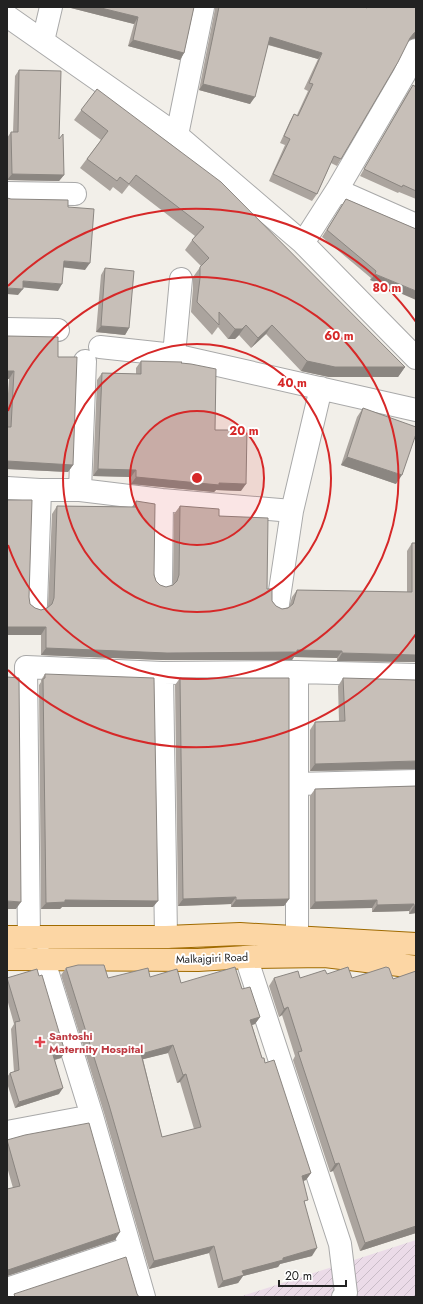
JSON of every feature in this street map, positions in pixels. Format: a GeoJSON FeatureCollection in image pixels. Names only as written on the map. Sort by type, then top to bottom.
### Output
{"type":"FeatureCollection","features":[{"type":"Feature","properties":{"kind":"main road","name":"Malkajgiri Road"},"geometry":{"type":"LineString","coordinates":[[7,937],[28,938],[240,934],[416,944]]}},
{"type":"Feature","properties":{"kind":"main road","name":"Malkajgiri Road"},"geometry":{"type":"LineString","coordinates":[[7,959],[198,960],[246,957],[325,956],[416,967]]}},
{"type":"Feature","properties":{"kind":"street"},"geometry":{"type":"LineString","coordinates":[[43,41],[51,7]]}},
{"type":"Feature","properties":{"kind":"street"},"geometry":{"type":"LineString","coordinates":[[177,135],[204,7]]}},
{"type":"Feature","properties":{"kind":"street"},"geometry":{"type":"LineString","coordinates":[[7,16],[177,135],[303,243],[416,358]]}},
{"type":"Feature","properties":{"kind":"street"},"geometry":{"type":"LineString","coordinates":[[303,243],[410,77],[416,50]]}},
{"type":"Feature","properties":{"kind":"street"},"geometry":{"type":"LineString","coordinates":[[337,190],[416,225]]}},
{"type":"Feature","properties":{"kind":"street"},"geometry":{"type":"LineString","coordinates":[[7,193],[75,194]]}},
{"type":"Feature","properties":{"kind":"street"},"geometry":{"type":"LineString","coordinates":[[174,355],[181,279]]}},
{"type":"Feature","properties":{"kind":"street"},"geometry":{"type":"LineString","coordinates":[[7,329],[58,330]]}},
{"type":"Feature","properties":{"kind":"street"},"geometry":{"type":"LineString","coordinates":[[80,490],[92,354],[174,355],[416,410]]}},
{"type":"Feature","properties":{"kind":"street"},"geometry":{"type":"LineString","coordinates":[[278,604],[292,511],[321,388]]}},
{"type":"Feature","properties":{"kind":"street"},"geometry":{"type":"LineString","coordinates":[[7,488],[80,490],[162,500],[292,511]]}},
{"type":"Feature","properties":{"kind":"street"},"geometry":{"type":"LineString","coordinates":[[36,605],[40,490]]}},
{"type":"Feature","properties":{"kind":"street"},"geometry":{"type":"LineString","coordinates":[[161,582],[162,500]]}},
{"type":"Feature","properties":{"kind":"street"},"geometry":{"type":"LineString","coordinates":[[28,938],[26,667],[162,674],[297,672],[416,675]]}},
{"type":"Feature","properties":{"kind":"street"},"geometry":{"type":"LineString","coordinates":[[297,672],[297,937]]}},
{"type":"Feature","properties":{"kind":"street"},"geometry":{"type":"LineString","coordinates":[[162,674],[166,936]]}},
{"type":"Feature","properties":{"kind":"street"},"geometry":{"type":"LineString","coordinates":[[296,784],[416,781]]}},
{"type":"Feature","properties":{"kind":"street"},"geometry":{"type":"LineString","coordinates":[[246,957],[340,1244],[346,1293],[343,1297]]}},
{"type":"Feature","properties":{"kind":"street"},"geometry":{"type":"LineString","coordinates":[[43,958],[92,1116],[144,1297]]}},
{"type":"Feature","properties":{"kind":"street"},"geometry":{"type":"LineString","coordinates":[[7,1132],[92,1116]]}},
{"type":"Feature","properties":{"kind":"street"},"geometry":{"type":"LineString","coordinates":[[7,1289],[130,1248]]}},
{"type":"Feature","properties":{"kind":"shaded area"},"geometry":{"type":"Polygon","coordinates":[[[416,1240],[416,1297],[239,1297],[416,1240]]]}},
{"type":"Feature","properties":{"kind":"building"},"geometry":{"type":"Polygon","coordinates":[[[97,7],[194,7],[184,53],[133,40],[138,17],[97,7]]]}},
{"type":"Feature","properties":{"kind":"building"},"geometry":{"type":"Polygon","coordinates":[[[219,7],[416,7],[416,32],[410,38],[398,62],[341,159],[334,156],[317,194],[273,174],[290,139],[284,136],[294,114],[298,116],[313,84],[309,83],[322,53],[270,37],[255,97],[203,84],[219,7]]]}},
{"type":"Feature","properties":{"kind":"building"},"geometry":{"type":"Polygon","coordinates":[[[19,70],[61,71],[59,139],[63,134],[64,175],[12,174],[11,132],[18,132],[19,70]]]}},
{"type":"Feature","properties":{"kind":"building"},"geometry":{"type":"Polygon","coordinates":[[[413,85],[416,87],[416,191],[403,185],[402,187],[364,169],[413,85]]]}},
{"type":"Feature","properties":{"kind":"building"},"geometry":{"type":"Polygon","coordinates":[[[97,89],[221,182],[405,367],[335,367],[307,361],[272,325],[258,338],[246,325],[242,329],[235,329],[219,312],[219,325],[197,302],[200,267],[209,258],[192,240],[204,227],[136,175],[129,184],[120,177],[117,181],[87,159],[108,131],[81,110],[97,89]]]}},
{"type":"Feature","properties":{"kind":"building"},"geometry":{"type":"Polygon","coordinates":[[[7,198],[68,200],[68,207],[94,209],[90,263],[64,261],[62,284],[23,281],[23,289],[7,288],[7,198]]]}},
{"type":"Feature","properties":{"kind":"building"},"geometry":{"type":"Polygon","coordinates":[[[346,199],[416,229],[416,291],[375,274],[376,271],[327,230],[346,199]]]}},
{"type":"Feature","properties":{"kind":"building"},"geometry":{"type":"Polygon","coordinates":[[[105,268],[134,271],[129,328],[101,326],[105,268]]]}},
{"type":"Feature","properties":{"kind":"building"},"geometry":{"type":"Polygon","coordinates":[[[7,336],[58,337],[58,357],[77,357],[73,465],[7,461],[7,427],[11,427],[14,371],[7,371],[7,336]]]}},
{"type":"Feature","properties":{"kind":"building"},"geometry":{"type":"Polygon","coordinates":[[[141,361],[182,362],[181,363],[216,369],[215,430],[247,430],[246,484],[219,483],[219,485],[136,477],[136,470],[98,469],[102,373],[141,374],[141,361]]]}},
{"type":"Feature","properties":{"kind":"building"},"geometry":{"type":"Polygon","coordinates":[[[363,408],[416,427],[416,434],[402,475],[347,457],[363,408]]]}},
{"type":"Feature","properties":{"kind":"building"},"geometry":{"type":"Polygon","coordinates":[[[7,500],[32,500],[29,597],[30,604],[41,610],[52,604],[54,598],[57,506],[136,507],[136,501],[155,504],[154,575],[156,581],[160,585],[166,587],[173,585],[177,581],[179,575],[180,506],[219,509],[219,516],[268,518],[267,589],[272,589],[272,601],[276,606],[282,609],[288,608],[293,604],[297,590],[412,592],[412,543],[416,543],[416,655],[297,650],[297,652],[167,653],[46,648],[46,627],[7,627],[7,500]]]}},
{"type":"Feature","properties":{"kind":"building"},"geometry":{"type":"Polygon","coordinates":[[[45,674],[154,678],[158,901],[65,900],[65,902],[46,903],[43,679],[45,678],[45,674]]]}},
{"type":"Feature","properties":{"kind":"building"},"geometry":{"type":"Polygon","coordinates":[[[7,677],[19,678],[21,902],[7,901],[7,677]]]}},
{"type":"Feature","properties":{"kind":"building"},"geometry":{"type":"Polygon","coordinates":[[[180,678],[289,678],[289,899],[236,900],[236,897],[183,899],[180,678]]]}},
{"type":"Feature","properties":{"kind":"building"},"geometry":{"type":"Polygon","coordinates":[[[343,678],[416,680],[416,761],[315,764],[315,722],[345,721],[343,678]]]}},
{"type":"Feature","properties":{"kind":"building"},"geometry":{"type":"Polygon","coordinates":[[[416,786],[416,906],[414,906],[414,904],[377,905],[377,900],[315,902],[315,789],[416,786]]]}},
{"type":"Feature","properties":{"kind":"building"},"geometry":{"type":"Polygon","coordinates":[[[78,965],[104,965],[108,978],[148,968],[150,977],[177,969],[181,983],[235,967],[242,989],[250,987],[260,1017],[250,1020],[262,1058],[264,1058],[265,1063],[274,1060],[311,1173],[302,1176],[308,1200],[304,1201],[317,1248],[283,1258],[283,1260],[242,1271],[244,1275],[223,1281],[214,1246],[154,1261],[109,1105],[66,968],[78,965]],[[173,1045],[141,1054],[162,1137],[201,1127],[186,1074],[183,1075],[173,1045]]]}},
{"type":"Feature","properties":{"kind":"building"},"geometry":{"type":"Polygon","coordinates":[[[348,967],[352,978],[386,967],[389,968],[393,979],[416,971],[416,1226],[365,1243],[339,1163],[335,1164],[298,1052],[302,1051],[288,1007],[284,1009],[274,978],[298,971],[300,978],[325,970],[327,974],[348,967]]]}},
{"type":"Feature","properties":{"kind":"building"},"geometry":{"type":"Polygon","coordinates":[[[37,969],[39,976],[42,975],[65,1052],[53,1055],[63,1088],[19,1102],[10,1073],[19,1070],[15,1022],[20,1021],[7,978],[37,969]]]}},
{"type":"Feature","properties":{"kind":"building"},"geometry":{"type":"Polygon","coordinates":[[[89,1123],[120,1232],[8,1270],[7,1189],[20,1186],[7,1140],[25,1135],[89,1123]]]}},
{"type":"Feature","properties":{"kind":"building"},"geometry":{"type":"Polygon","coordinates":[[[126,1257],[139,1297],[15,1297],[14,1294],[126,1257]]]}},
{"type":"Feature","properties":{"kind":"place","name":"Santoshi Maternity Hospital"},"geometry":{"type":"Point","coordinates":[40,1042]}}]}
